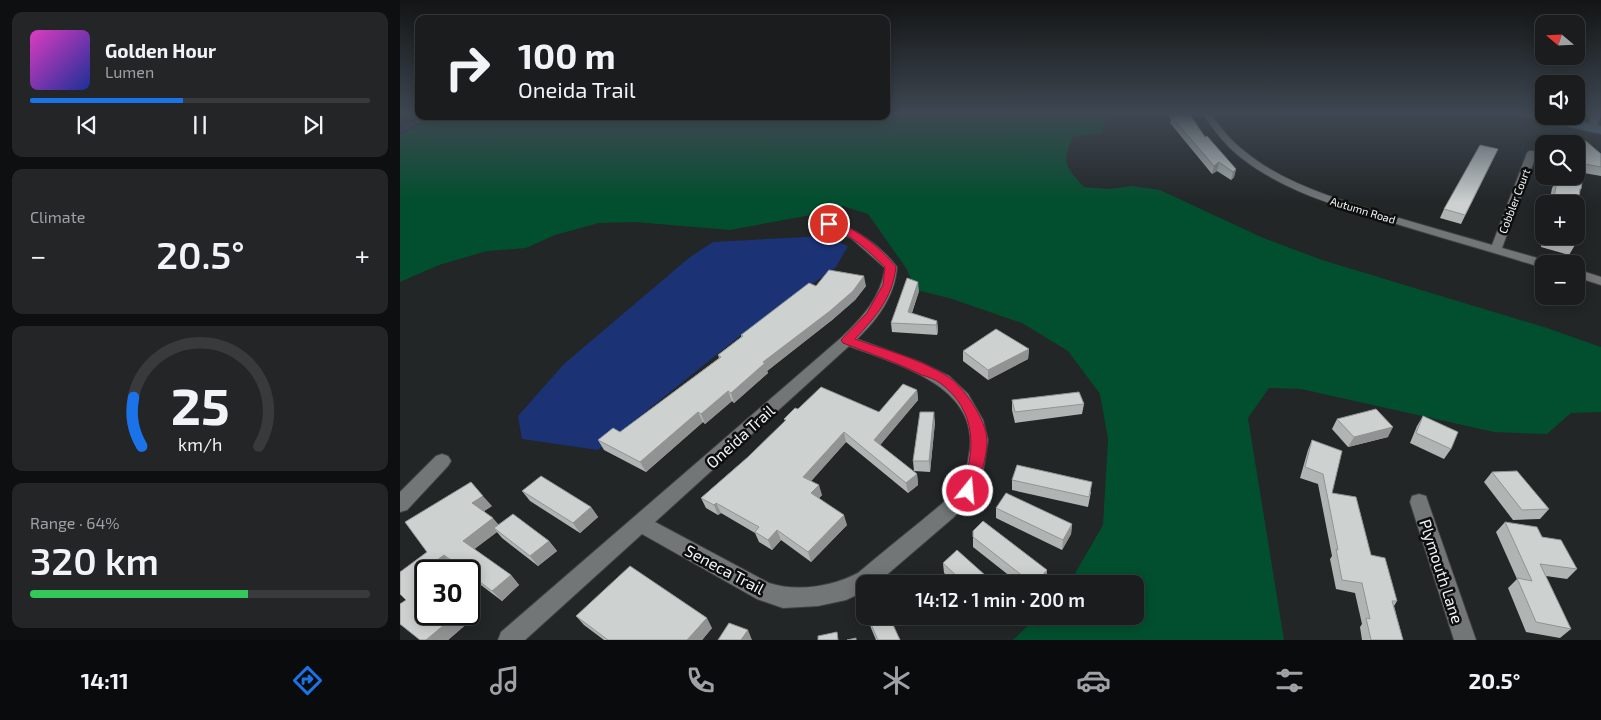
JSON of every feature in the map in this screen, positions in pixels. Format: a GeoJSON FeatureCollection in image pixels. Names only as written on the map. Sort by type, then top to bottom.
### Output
{"type":"FeatureCollection","features":[{"type":"Feature","properties":{"kind":"street","name":"Autumn Road"},"geometry":{"type":"LineString","coordinates":[[1229,143],[1246,158],[1270,173],[1301,188],[1357,208],[1535,261]]}},
{"type":"Feature","properties":{"kind":"street","name":"Cobbler Court"},"geometry":{"type":"LineString","coordinates":[[1496,249],[1532,153]]}},
{"type":"Feature","properties":{"kind":"street","name":"Oneida Trail"},"geometry":{"type":"LineString","coordinates":[[509,640],[847,340],[872,314],[888,285],[891,267],[854,234],[844,228],[829,224]]}},
{"type":"Feature","properties":{"kind":"street"},"geometry":{"type":"LineString","coordinates":[[1585,276],[1601,281]]}},
{"type":"Feature","properties":{"kind":"street","name":"Seneca Trail"},"geometry":{"type":"LineString","coordinates":[[641,524],[764,592],[783,598],[818,596],[846,590],[865,580],[947,511],[968,491],[973,478],[980,440],[975,420],[971,413],[962,398],[944,380],[915,366],[847,340]]}},
{"type":"Feature","properties":{"kind":"street"},"geometry":{"type":"LineString","coordinates":[[400,504],[442,461]]}},
{"type":"Feature","properties":{"kind":"street","name":"Plymouth Lane"},"geometry":{"type":"LineString","coordinates":[[1419,502],[1465,640]]}},
{"type":"Feature","properties":{"kind":"green space"},"geometry":{"type":"Polygon","coordinates":[[[400,143],[1070,143],[1066,159],[1067,164],[1084,187],[1109,189],[1132,186],[1160,190],[1261,237],[1322,260],[1547,328],[1601,347],[1601,412],[1571,413],[1547,434],[1494,432],[1301,389],[1269,388],[1248,418],[1284,640],[1013,640],[1029,625],[1144,625],[1144,575],[1074,575],[1103,525],[1108,439],[1100,394],[1068,351],[1022,323],[949,298],[916,290],[906,268],[868,214],[843,206],[822,213],[730,230],[635,222],[599,223],[555,235],[526,248],[487,251],[439,265],[400,282],[400,143]]]}},
{"type":"Feature","properties":{"kind":"water"},"geometry":{"type":"Polygon","coordinates":[[[823,236],[848,246],[836,267],[745,332],[598,450],[522,439],[518,416],[564,364],[690,257],[713,242],[823,236]]]}},
{"type":"Feature","properties":{"kind":"building"},"geometry":{"type":"Polygon","coordinates":[[[1194,143],[1213,143],[1236,169],[1233,172],[1219,162],[1214,166],[1194,143]]]}},
{"type":"Feature","properties":{"kind":"building"},"geometry":{"type":"Polygon","coordinates":[[[1585,143],[1588,143],[1601,154],[1601,167],[1585,164],[1585,143]]]}},
{"type":"Feature","properties":{"kind":"building"},"geometry":{"type":"Polygon","coordinates":[[[1480,145],[1498,149],[1465,215],[1444,209],[1480,145]]]}},
{"type":"Feature","properties":{"kind":"building"},"geometry":{"type":"Polygon","coordinates":[[[1556,185],[1582,185],[1579,195],[1554,195],[1556,185]]]}},
{"type":"Feature","properties":{"kind":"building"},"geometry":{"type":"Polygon","coordinates":[[[829,270],[864,276],[853,291],[830,311],[763,362],[765,363],[731,393],[728,391],[701,414],[698,412],[640,462],[598,440],[613,428],[620,432],[721,357],[718,355],[743,336],[741,335],[809,283],[816,286],[829,270]]]}},
{"type":"Feature","properties":{"kind":"building"},"geometry":{"type":"Polygon","coordinates":[[[907,278],[918,282],[908,312],[937,321],[936,325],[891,323],[907,278]]]}},
{"type":"Feature","properties":{"kind":"building"},"geometry":{"type":"Polygon","coordinates":[[[996,329],[1029,349],[988,370],[963,351],[996,329]]]}},
{"type":"Feature","properties":{"kind":"building"},"geometry":{"type":"Polygon","coordinates":[[[903,384],[917,390],[874,440],[917,474],[906,483],[844,432],[803,477],[819,485],[811,493],[844,515],[808,552],[777,530],[768,540],[755,532],[759,527],[716,503],[714,505],[701,498],[748,457],[786,420],[784,419],[795,408],[798,409],[821,387],[879,412],[903,384]]]}},
{"type":"Feature","properties":{"kind":"building"},"geometry":{"type":"Polygon","coordinates":[[[1079,392],[1084,404],[1015,412],[1012,400],[1079,392]]]}},
{"type":"Feature","properties":{"kind":"building"},"geometry":{"type":"Polygon","coordinates":[[[1376,409],[1393,427],[1354,437],[1337,419],[1376,409]]]}},
{"type":"Feature","properties":{"kind":"building"},"geometry":{"type":"Polygon","coordinates":[[[920,412],[934,412],[929,461],[913,461],[920,412]]]}},
{"type":"Feature","properties":{"kind":"building"},"geometry":{"type":"Polygon","coordinates":[[[1423,416],[1458,432],[1451,449],[1416,433],[1423,416]]]}},
{"type":"Feature","properties":{"kind":"building"},"geometry":{"type":"Polygon","coordinates":[[[1312,440],[1342,451],[1332,493],[1356,497],[1371,555],[1385,558],[1397,601],[1392,601],[1403,640],[1371,640],[1366,618],[1370,619],[1362,583],[1342,580],[1323,474],[1305,467],[1312,440]]]}},
{"type":"Feature","properties":{"kind":"building"},"geometry":{"type":"Polygon","coordinates":[[[1017,465],[1092,482],[1089,497],[1012,480],[1017,465]]]}},
{"type":"Feature","properties":{"kind":"building"},"geometry":{"type":"Polygon","coordinates":[[[1517,471],[1549,509],[1522,510],[1492,472],[1517,471]]]}},
{"type":"Feature","properties":{"kind":"building"},"geometry":{"type":"Polygon","coordinates":[[[541,476],[591,507],[573,523],[522,491],[541,476]]]}},
{"type":"Feature","properties":{"kind":"building"},"geometry":{"type":"Polygon","coordinates":[[[471,482],[483,496],[472,503],[493,518],[463,541],[511,575],[492,591],[480,582],[480,560],[451,560],[444,555],[437,560],[416,560],[427,552],[405,522],[471,482]]]}},
{"type":"Feature","properties":{"kind":"building"},"geometry":{"type":"Polygon","coordinates":[[[1006,493],[1072,524],[1063,540],[996,508],[1006,493]]]}},
{"type":"Feature","properties":{"kind":"building"},"geometry":{"type":"Polygon","coordinates":[[[513,514],[549,541],[530,556],[494,528],[513,514]]]}},
{"type":"Feature","properties":{"kind":"building"},"geometry":{"type":"Polygon","coordinates":[[[983,521],[1047,570],[1043,575],[1022,575],[973,537],[973,531],[983,521]]]}},
{"type":"Feature","properties":{"kind":"building"},"geometry":{"type":"Polygon","coordinates":[[[1505,522],[1537,527],[1542,537],[1561,540],[1577,569],[1540,564],[1571,629],[1536,622],[1517,578],[1532,581],[1505,522]]]}},
{"type":"Feature","properties":{"kind":"building"},"geometry":{"type":"Polygon","coordinates":[[[957,550],[985,575],[956,575],[943,563],[957,550]]]}},
{"type":"Feature","properties":{"kind":"building"},"geometry":{"type":"Polygon","coordinates":[[[415,561],[415,625],[444,625],[426,640],[420,640],[400,624],[400,604],[406,600],[400,594],[400,572],[415,561]]]}},
{"type":"Feature","properties":{"kind":"building"},"geometry":{"type":"Polygon","coordinates":[[[630,566],[707,618],[687,640],[608,640],[576,616],[630,566]]]}},
{"type":"Feature","properties":{"kind":"building"},"geometry":{"type":"Polygon","coordinates":[[[729,623],[748,630],[741,640],[718,640],[729,623]]]}},
{"type":"Feature","properties":{"kind":"building"},"geometry":{"type":"Polygon","coordinates":[[[871,625],[893,625],[900,640],[878,640],[871,625]]]}},
{"type":"Feature","properties":{"kind":"building"},"geometry":{"type":"Polygon","coordinates":[[[837,632],[838,640],[818,640],[818,636],[837,632]]]}},
{"type":"Feature","properties":{"kind":"route"},"geometry":{"type":"LineString","coordinates":[[829,224],[844,228],[854,234],[891,267],[891,277],[888,285],[872,314],[847,340],[915,366],[944,380],[962,398],[975,420],[980,440],[973,478],[968,491]]}}]}
